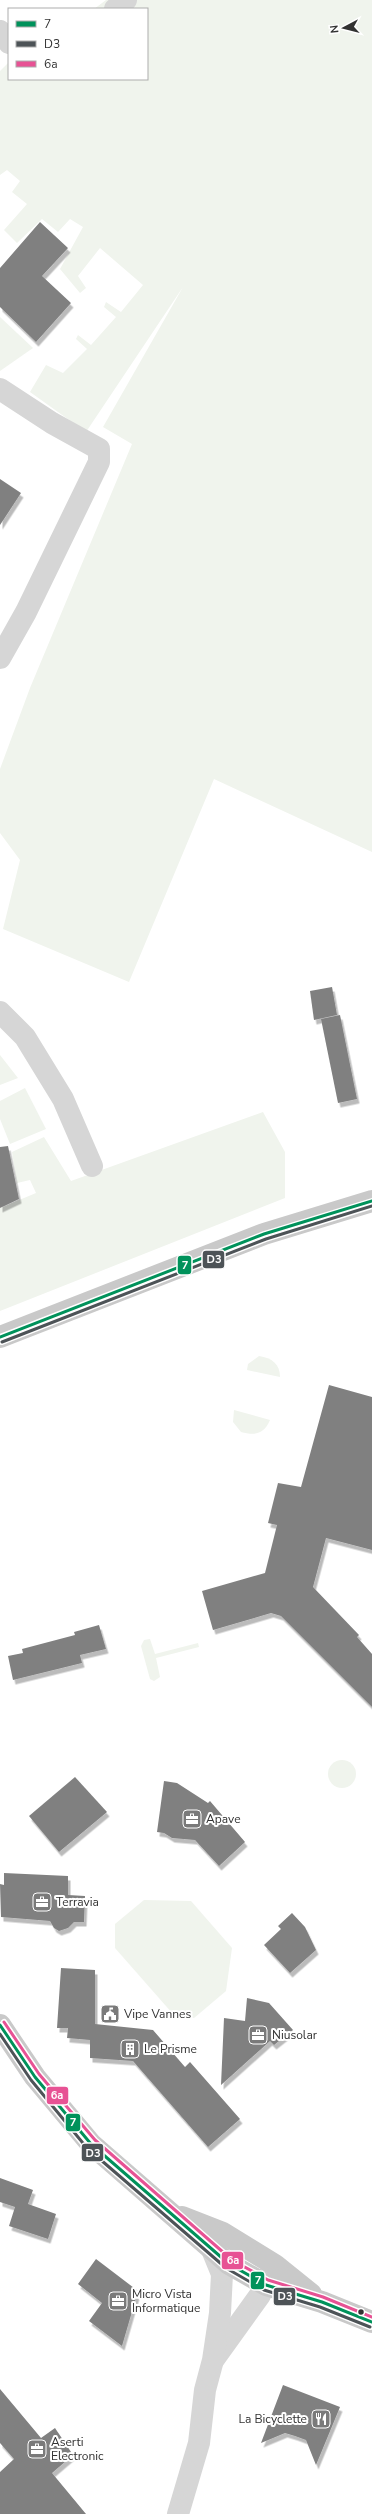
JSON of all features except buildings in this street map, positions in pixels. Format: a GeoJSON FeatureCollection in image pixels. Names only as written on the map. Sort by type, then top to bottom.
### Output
{"type":"FeatureCollection","features":[{"type":"Feature","properties":{"kind":"main road"},"geometry":{"type":"LineString","coordinates":[[0,1337],[264,1234],[372,1201]]}},
{"type":"Feature","properties":{"kind":"main road"},"geometry":{"type":"LineString","coordinates":[[0,2025],[35,2076],[91,2144],[213,2252],[240,2272],[266,2285],[322,2302],[372,2322]]}},
{"type":"Feature","properties":{"kind":"main road"},"geometry":{"type":"LineString","coordinates":[[166,2210],[224,2233],[275,2265],[322,2302]]}},
{"type":"Feature","properties":{"kind":"street"},"geometry":{"type":"LineString","coordinates":[[115,8],[126,0]]}},
{"type":"Feature","properties":{"kind":"street"},"geometry":{"type":"LineString","coordinates":[[0,31],[8,42]]}},
{"type":"Feature","properties":{"kind":"street"},"geometry":{"type":"LineString","coordinates":[[0,389],[52,424],[93,444],[99,449],[99,462],[29,605],[0,658]]}},
{"type":"Feature","properties":{"kind":"street"},"geometry":{"type":"LineString","coordinates":[[0,1012],[25,1037],[63,1099],[92,1166]]}},
{"type":"Feature","properties":{"kind":"street"},"geometry":{"type":"LineString","coordinates":[[178,2514],[199,2443],[205,2390],[213,2360],[220,2314],[222,2274],[213,2252]]}},
{"type":"Feature","properties":{"kind":"street"},"geometry":{"type":"LineString","coordinates":[[213,2360],[233,2336],[266,2285],[275,2265]]}},
{"type":"Feature","properties":{"kind":"shaded area"},"geometry":{"type":"Polygon","coordinates":[[[106,0],[372,0],[372,852],[214,779],[129,982],[3,929],[20,860],[0,833],[0,769],[30,688],[132,444],[103,427],[183,287],[86,432],[30,392],[46,365],[63,373],[87,349],[76,339],[78,335],[91,345],[116,317],[104,307],[106,302],[121,312],[143,285],[100,248],[78,276],[86,288],[80,293],[60,269],[83,227],[70,219],[58,232],[42,219],[17,243],[4,230],[27,204],[12,192],[20,181],[7,170],[0,175],[0,71],[8,63],[8,80],[148,80],[148,8],[95,8],[106,0]]]}},
{"type":"Feature","properties":{"kind":"shaded area"},"geometry":{"type":"Polygon","coordinates":[[[0,317],[33,348],[0,371],[0,317]]]}},
{"type":"Feature","properties":{"kind":"shaded area"},"geometry":{"type":"Polygon","coordinates":[[[0,1055],[18,1078],[0,1085],[0,1055]]]}},
{"type":"Feature","properties":{"kind":"shaded area"},"geometry":{"type":"Polygon","coordinates":[[[25,1088],[46,1129],[10,1144],[0,1119],[0,1101],[25,1088]]]}},
{"type":"Feature","properties":{"kind":"shaded area"},"geometry":{"type":"Polygon","coordinates":[[[263,1112],[285,1152],[285,1198],[0,1311],[0,1208],[36,1193],[30,1180],[17,1183],[12,1152],[44,1137],[71,1181],[263,1112]]]}},
{"type":"Feature","properties":{"kind":"shaded area"},"geometry":{"type":"Polygon","coordinates":[[[259,1356],[268,1358],[277,1365],[280,1372],[280,1377],[247,1370],[248,1364],[259,1356]]]}},
{"type":"Feature","properties":{"kind":"shaded area"},"geometry":{"type":"Polygon","coordinates":[[[234,1410],[270,1420],[268,1425],[258,1433],[251,1434],[241,1432],[233,1422],[234,1410]]]}},
{"type":"Feature","properties":{"kind":"shaded area"},"geometry":{"type":"Polygon","coordinates":[[[150,1639],[155,1654],[198,1643],[199,1647],[156,1658],[160,1677],[154,1681],[150,1679],[141,1646],[144,1640],[150,1639]]]}},
{"type":"Feature","properties":{"kind":"shaded area"},"geometry":{"type":"Polygon","coordinates":[[[342,1760],[352,1764],[356,1774],[352,1784],[342,1788],[332,1784],[328,1774],[332,1764],[342,1760]]]}},
{"type":"Feature","properties":{"kind":"shaded area"},"geometry":{"type":"Polygon","coordinates":[[[144,1900],[191,1901],[232,1948],[226,1991],[194,2018],[173,2014],[115,1948],[115,1924],[144,1900]]]}},
{"type":"Feature","properties":{"kind":"transit line","name":"7"},"geometry":{"type":"LineString","coordinates":[[0,1337],[264,1234],[372,1201]]}},
{"type":"Feature","properties":{"kind":"transit line","name":"D3"},"geometry":{"type":"LineString","coordinates":[[2,1342],[266,1239],[372,1206]]}},
{"type":"Feature","properties":{"kind":"transit line","name":"6a"},"geometry":{"type":"LineString","coordinates":[[4,2022],[39,2074],[95,2140],[232,2260],[268,2280],[323,2297],[372,2317]]}},
{"type":"Feature","properties":{"kind":"transit line","name":"7"},"geometry":{"type":"LineString","coordinates":[[0,2025],[35,2077],[91,2144],[229,2264],[266,2285],[322,2302],[372,2322]]}},
{"type":"Feature","properties":{"kind":"transit line","name":"D3"},"geometry":{"type":"LineString","coordinates":[[0,2034],[31,2080],[87,2148],[226,2268],[264,2290],[320,2307],[370,2327]]}},
{"type":"Feature","properties":{"kind":"place","name":"Apave"},"geometry":{"type":"Point","coordinates":[192,1819]}},
{"type":"Feature","properties":{"kind":"place","name":"Terravia"},"geometry":{"type":"Point","coordinates":[42,1902]}},
{"type":"Feature","properties":{"kind":"place","name":"Vipe Vannes"},"geometry":{"type":"Point","coordinates":[110,2014]}},
{"type":"Feature","properties":{"kind":"place","name":"Niusolar"},"geometry":{"type":"Point","coordinates":[258,2035]}},
{"type":"Feature","properties":{"kind":"place","name":"Le Prisme"},"geometry":{"type":"Point","coordinates":[130,2049]}},
{"type":"Feature","properties":{"kind":"place","name":"Micro Vista Informatique"},"geometry":{"type":"Point","coordinates":[118,2301]}},
{"type":"Feature","properties":{"kind":"place","name":"La Bicyclette"},"geometry":{"type":"Point","coordinates":[321,2419]}},
{"type":"Feature","properties":{"kind":"place","name":"Aserti Electronic"},"geometry":{"type":"Point","coordinates":[37,2449]}}]}
